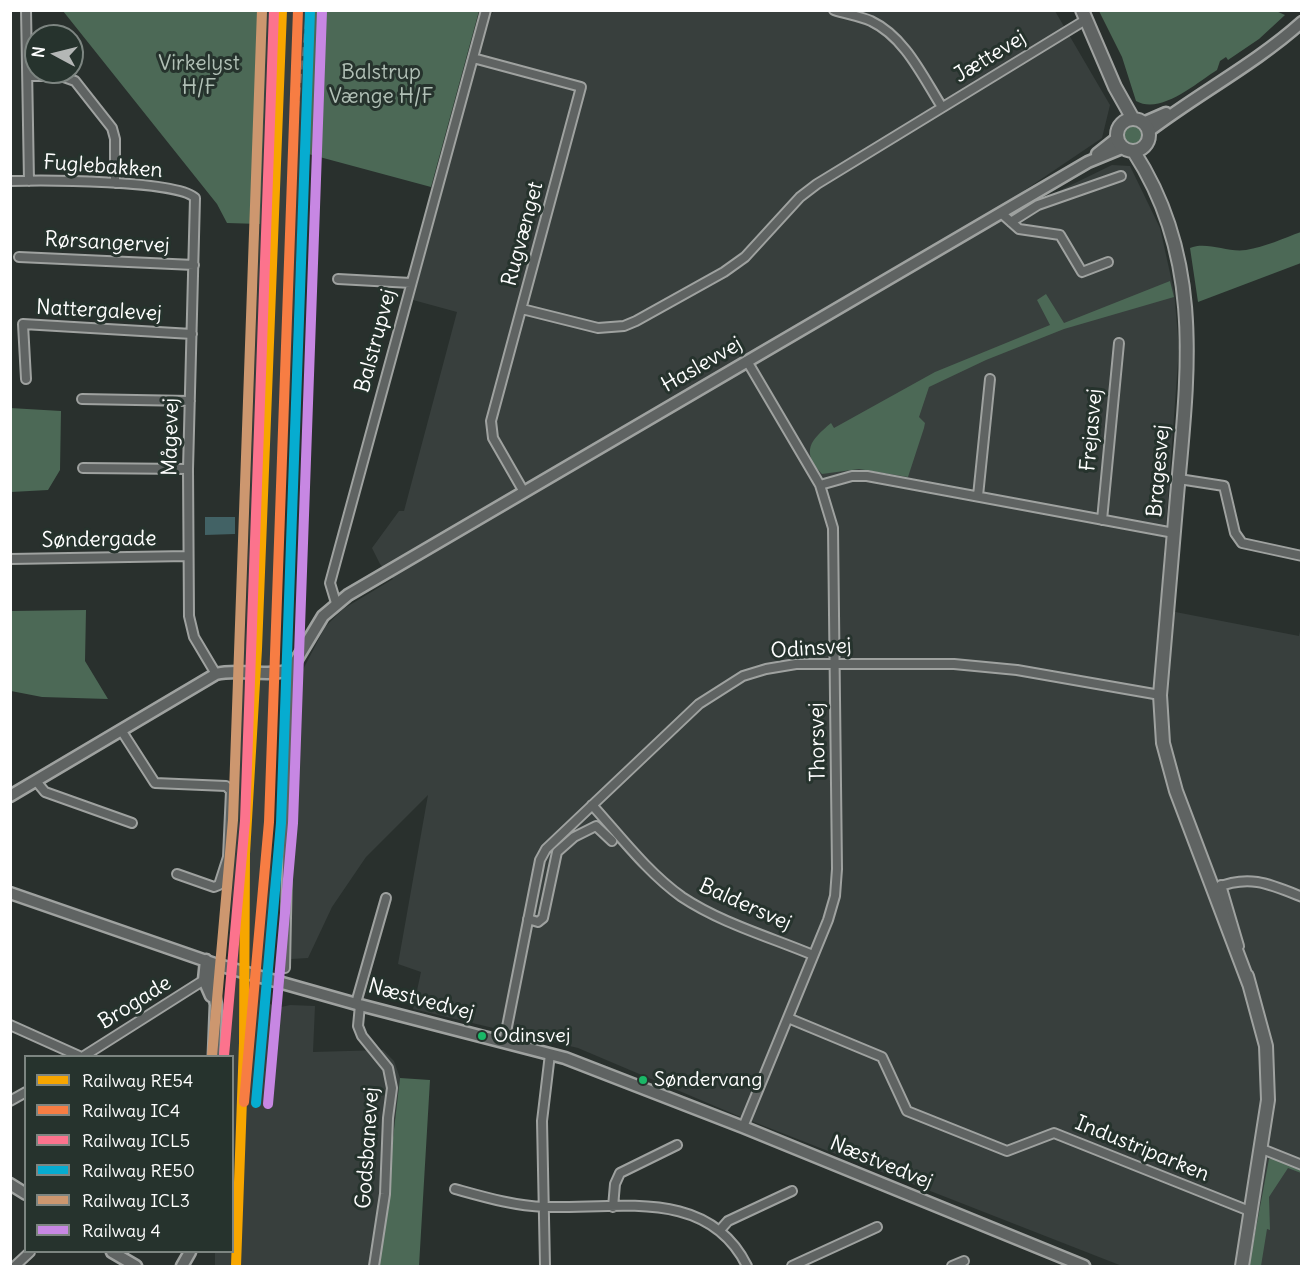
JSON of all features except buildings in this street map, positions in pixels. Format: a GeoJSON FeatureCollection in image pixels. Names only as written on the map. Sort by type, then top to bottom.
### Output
{"type":"FeatureCollection","features":[{"type":"Feature","properties":{"kind":"main road"},"geometry":{"type":"LineString","coordinates":[[1085,15],[1115,87],[1137,124],[1129,147]]}},
{"type":"Feature","properties":{"kind":"main road"},"geometry":{"type":"LineString","coordinates":[[1129,147],[1137,124]]}},
{"type":"Feature","properties":{"kind":"main road","name":"Bragesvej"},"geometry":{"type":"LineString","coordinates":[[1129,147],[1152,180],[1175,243],[1188,318],[1188,363],[1160,695],[1162,733],[1170,770],[1192,835],[1216,886],[1249,984]]}},
{"type":"Feature","properties":{"kind":"main road","name":"Bragesvej"},"geometry":{"type":"LineString","coordinates":[[1170,770],[1216,886],[1263,1029],[1268,1067],[1268,1100],[1262,1149],[1241,1266]]}},
{"type":"Feature","properties":{"kind":"main road","name":"Bragesvej"},"geometry":{"type":"LineString","coordinates":[[1241,1266],[1250,1208]]}},
{"type":"Feature","properties":{"kind":"street","name":"Balstrupvej"},"geometry":{"type":"LineString","coordinates":[[336,603],[330,583],[486,10]]}},
{"type":"Feature","properties":{"kind":"street","name":"Jættevej"},"geometry":{"type":"LineString","coordinates":[[834,10],[871,21],[897,40],[908,52],[942,107]]}},
{"type":"Feature","properties":{"kind":"street","name":"Jættevej"},"geometry":{"type":"LineString","coordinates":[[522,309],[598,328],[624,326],[636,321],[738,262],[800,197],[817,184],[1085,15]]}},
{"type":"Feature","properties":{"kind":"street"},"geometry":{"type":"LineString","coordinates":[[1137,124],[1183,106],[1269,50],[1302,22]]}},
{"type":"Feature","properties":{"kind":"street","name":"Rugvænget"},"geometry":{"type":"LineString","coordinates":[[473,58],[581,87],[491,430],[524,492]]}},
{"type":"Feature","properties":{"kind":"street"},"geometry":{"type":"LineString","coordinates":[[28,84],[29,181]]}},
{"type":"Feature","properties":{"kind":"street"},"geometry":{"type":"LineString","coordinates":[[77,84],[112,128],[115,139],[115,183]]}},
{"type":"Feature","properties":{"kind":"street","name":"Haslevvej"},"geometry":{"type":"LineString","coordinates":[[336,603],[1088,162],[1129,147]]}},
{"type":"Feature","properties":{"kind":"street"},"geometry":{"type":"LineString","coordinates":[[1011,222],[1038,205],[1120,177]]}},
{"type":"Feature","properties":{"kind":"street","name":"Fuglebakken"},"geometry":{"type":"LineString","coordinates":[[10,181],[115,183],[185,191],[193,195]]}},
{"type":"Feature","properties":{"kind":"street","name":"Mågevej"},"geometry":{"type":"LineString","coordinates":[[193,195],[195,201],[194,266],[188,469],[190,628],[216,674]]}},
{"type":"Feature","properties":{"kind":"street"},"geometry":{"type":"LineString","coordinates":[[1000,213],[1019,229],[1060,235],[1082,272],[1108,262]]}},
{"type":"Feature","properties":{"kind":"street","name":"Rørsangervej"},"geometry":{"type":"LineString","coordinates":[[19,257],[194,266]]}},
{"type":"Feature","properties":{"kind":"street"},"geometry":{"type":"LineString","coordinates":[[338,279],[411,283]]}},
{"type":"Feature","properties":{"kind":"street","name":"Nattergalevej"},"geometry":{"type":"LineString","coordinates":[[26,379],[23,324],[192,334]]}},
{"type":"Feature","properties":{"kind":"street","name":"Frejasvej"},"geometry":{"type":"LineString","coordinates":[[1102,520],[1119,342]]}},
{"type":"Feature","properties":{"kind":"street","name":"Thorsvej"},"geometry":{"type":"LineString","coordinates":[[743,1127],[835,896],[837,869],[833,528],[819,485],[747,361]]}},
{"type":"Feature","properties":{"kind":"street"},"geometry":{"type":"LineString","coordinates":[[978,496],[990,379]]}},
{"type":"Feature","properties":{"kind":"street"},"geometry":{"type":"LineString","coordinates":[[82,399],[190,401]]}},
{"type":"Feature","properties":{"kind":"street"},"geometry":{"type":"LineString","coordinates":[[83,468],[188,469]]}},
{"type":"Feature","properties":{"kind":"street"},"geometry":{"type":"LineString","coordinates":[[819,485],[841,478],[867,476],[1174,533]]}},
{"type":"Feature","properties":{"kind":"street"},"geometry":{"type":"LineString","coordinates":[[1179,479],[1224,486],[1235,533],[1242,543],[1302,556]]}},
{"type":"Feature","properties":{"kind":"street","name":"Søndergade"},"geometry":{"type":"LineString","coordinates":[[10,559],[188,556]]}},
{"type":"Feature","properties":{"kind":"street"},"geometry":{"type":"LineString","coordinates":[[285,969],[286,670],[312,632],[336,603]]}},
{"type":"Feature","properties":{"kind":"street","name":"Odinsvej"},"geometry":{"type":"LineString","coordinates":[[504,1042],[540,860],[546,849],[699,704],[721,688],[766,669],[796,664],[954,664],[1017,669],[1160,695]]}},
{"type":"Feature","properties":{"kind":"street"},"geometry":{"type":"LineString","coordinates":[[10,796],[216,674],[240,670],[286,670]]}},
{"type":"Feature","properties":{"kind":"street"},"geometry":{"type":"LineString","coordinates":[[121,730],[155,783],[226,786],[231,791],[228,857],[219,885],[214,887],[177,874]]}},
{"type":"Feature","properties":{"kind":"street"},"geometry":{"type":"LineString","coordinates":[[36,781],[45,792],[132,823]]}},
{"type":"Feature","properties":{"kind":"street","name":"Baldersvej"},"geometry":{"type":"LineString","coordinates":[[592,805],[658,877],[684,897],[710,913],[813,955]]}},
{"type":"Feature","properties":{"kind":"street"},"geometry":{"type":"LineString","coordinates":[[528,919],[538,922],[543,918],[557,852],[568,842],[596,826],[612,841]]}},
{"type":"Feature","properties":{"kind":"street"},"geometry":{"type":"LineString","coordinates":[[561,835],[568,842]]}},
{"type":"Feature","properties":{"kind":"street"},"geometry":{"type":"LineString","coordinates":[[1216,886],[1239,876],[1262,877],[1286,886],[1302,896]]}},
{"type":"Feature","properties":{"kind":"street","name":"Næstvedvej"},"geometry":{"type":"LineString","coordinates":[[10,892],[271,980],[550,1054],[743,1127],[1084,1266]]}},
{"type":"Feature","properties":{"kind":"street","name":"Godsbanevej"},"geometry":{"type":"LineString","coordinates":[[374,1266],[385,1194],[388,1118],[392,1088],[388,1068],[362,1036],[358,1026],[358,1004],[386,898]]}},
{"type":"Feature","properties":{"kind":"street"},"geometry":{"type":"LineString","coordinates":[[215,963],[204,980],[212,998],[216,1020]]}},
{"type":"Feature","properties":{"kind":"street"},"geometry":{"type":"LineString","coordinates":[[214,1055],[216,1020],[212,982],[215,963]]}},
{"type":"Feature","properties":{"kind":"street","name":"Brogade"},"geometry":{"type":"LineString","coordinates":[[86,1055],[204,980]]}},
{"type":"Feature","properties":{"kind":"street","name":"Industriparken"},"geometry":{"type":"LineString","coordinates":[[788,1018],[882,1057],[907,1111],[1007,1151],[1054,1133],[1250,1208]]}},
{"type":"Feature","properties":{"kind":"street"},"geometry":{"type":"LineString","coordinates":[[10,1025],[77,1055]]}},
{"type":"Feature","properties":{"kind":"street"},"geometry":{"type":"LineString","coordinates":[[545,1266],[542,1121],[550,1054]]}},
{"type":"Feature","properties":{"kind":"street"},"geometry":{"type":"LineString","coordinates":[[10,1101],[24,1093]]}},
{"type":"Feature","properties":{"kind":"street"},"geometry":{"type":"LineString","coordinates":[[614,1208],[615,1184],[620,1173],[678,1145]]}},
{"type":"Feature","properties":{"kind":"street"},"geometry":{"type":"LineString","coordinates":[[1262,1149],[1302,1165]]}},
{"type":"Feature","properties":{"kind":"street"},"geometry":{"type":"LineString","coordinates":[[10,1184],[24,1193]]}},
{"type":"Feature","properties":{"kind":"street"},"geometry":{"type":"LineString","coordinates":[[455,1189],[493,1200],[543,1207],[675,1209],[700,1218],[720,1230],[735,1246],[747,1266]]}},
{"type":"Feature","properties":{"kind":"street"},"geometry":{"type":"LineString","coordinates":[[720,1230],[728,1221],[792,1191]]}},
{"type":"Feature","properties":{"kind":"street"},"geometry":{"type":"LineString","coordinates":[[792,1266],[877,1227]]}},
{"type":"Feature","properties":{"kind":"street"},"geometry":{"type":"LineString","coordinates":[[15,1266],[28,1253]]}},
{"type":"Feature","properties":{"kind":"street"},"geometry":{"type":"LineString","coordinates":[[115,1253],[136,1266]]}},
{"type":"Feature","properties":{"kind":"street"},"geometry":{"type":"LineString","coordinates":[[812,1257],[817,1266]]}},
{"type":"Feature","properties":{"kind":"street"},"geometry":{"type":"LineString","coordinates":[[952,1266],[964,1261]]}},
{"type":"Feature","properties":{"kind":"shaded area"},"geometry":{"type":"Polygon","coordinates":[[[267,11],[313,11],[301,152],[277,691],[267,1002],[277,1008],[290,1005],[315,1006],[313,1052],[383,1050],[394,1061],[400,1078],[378,1266],[215,1266],[215,1253],[234,1253],[234,1055],[223,1055],[241,728],[239,678],[245,642],[267,11]]]}},
{"type":"Feature","properties":{"kind":"shaded area"},"geometry":{"type":"Polygon","coordinates":[[[494,11],[1055,11],[1110,105],[1102,138],[1025,190],[1032,204],[1112,165],[1130,166],[1160,228],[1174,291],[1179,348],[1160,609],[1299,636],[1301,627],[1301,1266],[1122,1266],[736,1115],[578,1048],[413,1009],[421,972],[398,964],[428,795],[366,857],[332,907],[308,958],[291,959],[295,685],[325,627],[343,609],[393,579],[380,564],[372,548],[399,511],[404,511],[457,312],[413,300],[488,19],[494,11]]]}},
{"type":"Feature","properties":{"kind":"green space","name":"Virkelyst H/F"},"geometry":{"type":"Polygon","coordinates":[[[63,11],[267,11],[260,224],[227,223],[217,204],[84,37],[84,24],[73,24],[63,11]]]}},
{"type":"Feature","properties":{"kind":"green space","name":"Balstrup Vænge H/F"},"geometry":{"type":"Polygon","coordinates":[[[313,11],[479,11],[431,187],[301,152],[313,11]]]}},
{"type":"Feature","properties":{"kind":"green space"},"geometry":{"type":"Polygon","coordinates":[[[1099,11],[1276,11],[1285,15],[1259,39],[1228,60],[1226,57],[1220,61],[1217,70],[1178,96],[1156,104],[1146,104],[1136,101],[1122,57],[1099,11]]]}},
{"type":"Feature","properties":{"kind":"green space"},"geometry":{"type":"Polygon","coordinates":[[[1133,123],[1141,127],[1145,135],[1141,143],[1133,147],[1125,143],[1121,135],[1125,127],[1133,123]]]}},
{"type":"Feature","properties":{"kind":"green space"},"geometry":{"type":"Polygon","coordinates":[[[1301,232],[1301,263],[1198,302],[1190,248],[1210,246],[1246,250],[1301,232]]]}},
{"type":"Feature","properties":{"kind":"green space"},"geometry":{"type":"Polygon","coordinates":[[[1170,281],[1174,297],[1064,329],[986,360],[929,387],[919,417],[925,423],[924,428],[908,477],[859,469],[822,474],[811,459],[811,446],[818,435],[831,423],[834,428],[935,372],[1050,325],[1037,300],[1046,294],[1064,323],[1170,281]]]}},
{"type":"Feature","properties":{"kind":"green space"},"geometry":{"type":"Polygon","coordinates":[[[10,408],[61,411],[60,470],[48,490],[11,492],[10,408]]]}},
{"type":"Feature","properties":{"kind":"green space"},"geometry":{"type":"Polygon","coordinates":[[[86,610],[85,661],[108,699],[42,697],[11,691],[11,611],[86,610]]]}},
{"type":"Feature","properties":{"kind":"green space"},"geometry":{"type":"Polygon","coordinates":[[[400,1078],[430,1080],[419,1266],[378,1266],[400,1078]]]}},
{"type":"Feature","properties":{"kind":"green space"},"geometry":{"type":"Polygon","coordinates":[[[1276,1158],[1301,1169],[1301,1173],[1288,1168],[1269,1197],[1270,1230],[1267,1229],[1261,1266],[1249,1266],[1269,1159],[1276,1158]]]}},
{"type":"Feature","properties":{"kind":"water"},"geometry":{"type":"Polygon","coordinates":[[[205,517],[235,517],[235,534],[205,535],[205,517]]]}},
{"type":"Feature","properties":{"kind":"railway"},"geometry":{"type":"LineString","coordinates":[[286,339],[297,119],[307,10]]}},
{"type":"Feature","properties":{"kind":"rail line","name":"ICL3"},"geometry":{"type":"LineString","coordinates":[[212,1055],[233,820],[262,10]]}},
{"type":"Feature","properties":{"kind":"rail line","name":"ICL5"},"geometry":{"type":"LineString","coordinates":[[224,1055],[245,821],[274,10]]}},
{"type":"Feature","properties":{"kind":"rail line","name":"RE54"},"geometry":{"type":"LineString","coordinates":[[236,1266],[244,1043],[245,854],[257,649],[282,10]]}},
{"type":"Feature","properties":{"kind":"rail line","name":"IC4"},"geometry":{"type":"LineString","coordinates":[[244,1102],[269,822],[298,10]]}},
{"type":"Feature","properties":{"kind":"rail line","name":"RE50"},"geometry":{"type":"LineString","coordinates":[[256,1103],[281,823],[310,11]]}},
{"type":"Feature","properties":{"kind":"rail line","name":"4"},"geometry":{"type":"LineString","coordinates":[[268,1104],[293,823],[322,11]]}},
{"type":"Feature","properties":{"kind":"place","name":"Odinsvej"},"geometry":{"type":"Point","coordinates":[482,1036]}},
{"type":"Feature","properties":{"kind":"place","name":"Søndervang"},"geometry":{"type":"Point","coordinates":[643,1080]}}]}
